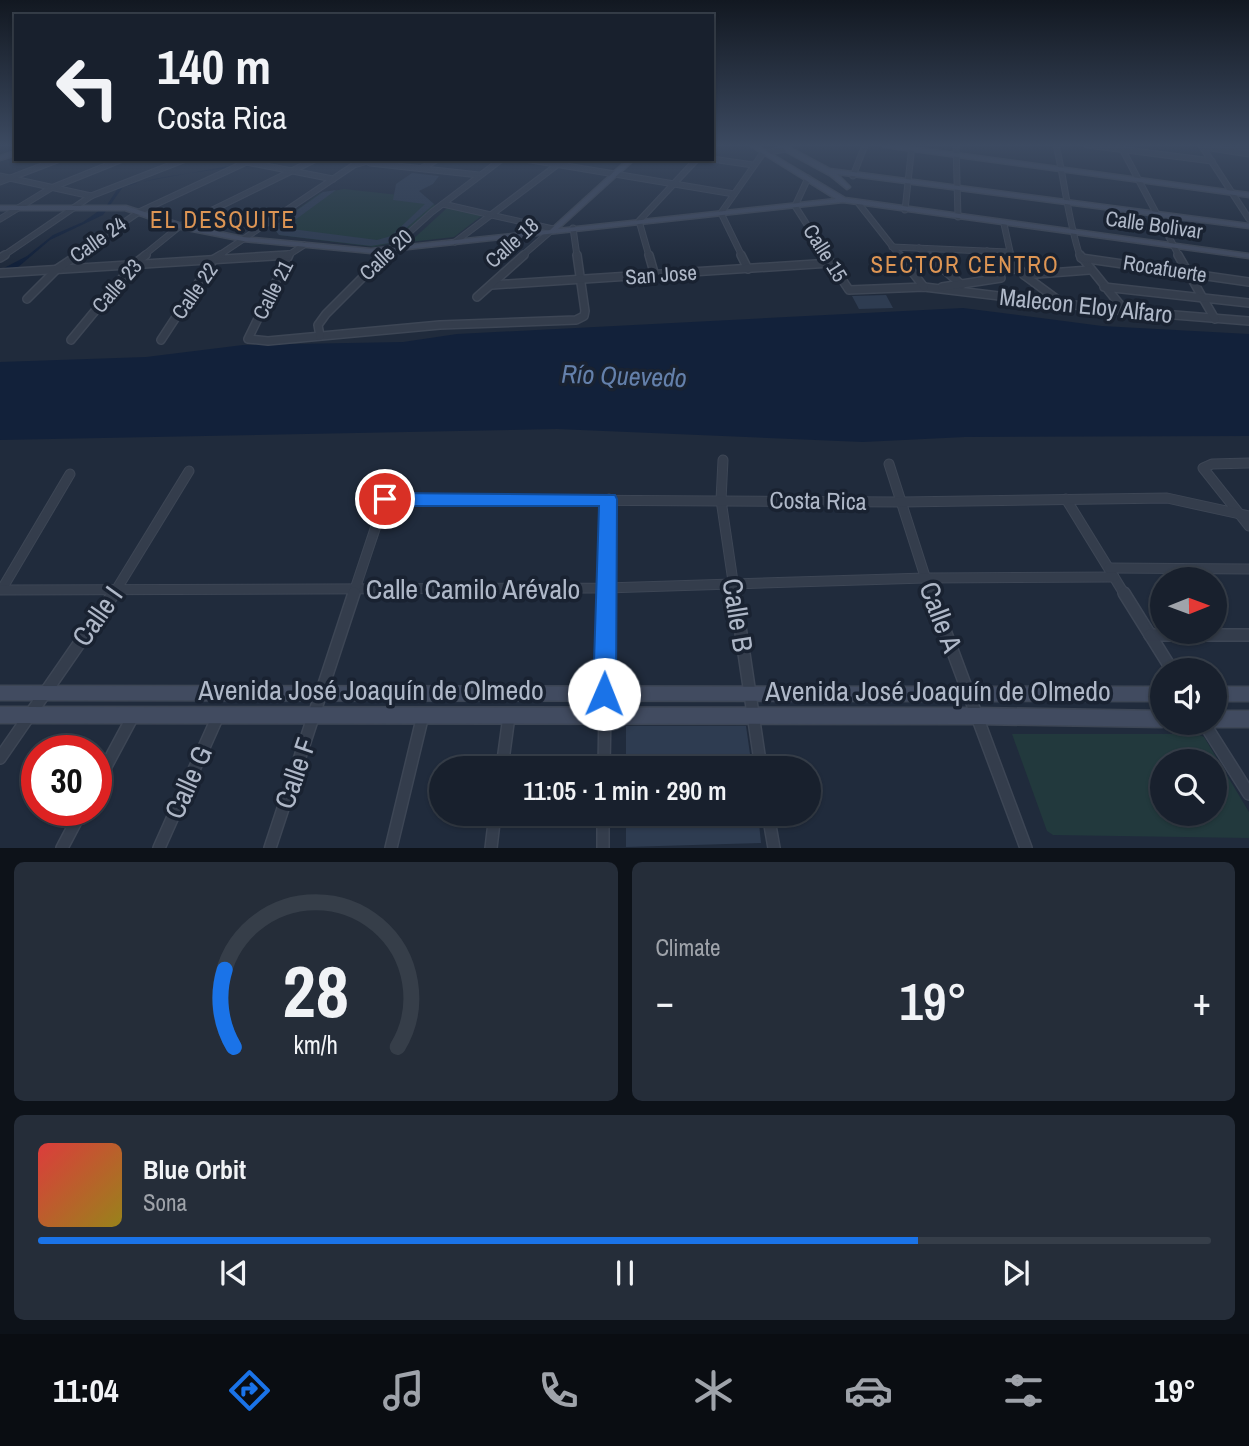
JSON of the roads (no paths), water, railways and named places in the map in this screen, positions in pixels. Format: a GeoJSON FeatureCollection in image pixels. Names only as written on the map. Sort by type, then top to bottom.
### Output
{"type":"FeatureCollection","features":[{"type":"Feature","properties":{"kind":"main road","name":"Calle 18"},"geometry":{"type":"LineString","coordinates":[[553,229],[603,185]]}},
{"type":"Feature","properties":{"kind":"main road"},"geometry":{"type":"LineString","coordinates":[[818,185],[843,200],[847,187],[844,185]]}},
{"type":"Feature","properties":{"kind":"main road"},"geometry":{"type":"LineString","coordinates":[[913,185],[1249,226]]}},
{"type":"Feature","properties":{"kind":"main road"},"geometry":{"type":"LineString","coordinates":[[1184,185],[1249,193]]}},
{"type":"Feature","properties":{"kind":"main road","name":"Calle Bolivar"},"geometry":{"type":"LineString","coordinates":[[0,208],[114,207],[139,212],[180,226],[243,239],[360,251],[843,200],[1249,256]]}},
{"type":"Feature","properties":{"kind":"main road","name":"Avenida José Joaquín de Olmedo"},"geometry":{"type":"LineString","coordinates":[[0,693],[1150,694]]}},
{"type":"Feature","properties":{"kind":"main road"},"geometry":{"type":"LineString","coordinates":[[1227,694],[1249,694]]}},
{"type":"Feature","properties":{"kind":"main road","name":"Avenida José Joaquín de Olmedo"},"geometry":{"type":"LineString","coordinates":[[0,715],[314,718],[423,715],[979,716],[1150,719]]}},
{"type":"Feature","properties":{"kind":"main road"},"geometry":{"type":"LineString","coordinates":[[1227,719],[1249,719]]}},
{"type":"Feature","properties":{"kind":"street"},"geometry":{"type":"LineString","coordinates":[[37,185],[91,196]]}},
{"type":"Feature","properties":{"kind":"street"},"geometry":{"type":"LineString","coordinates":[[0,219],[60,185]]}},
{"type":"Feature","properties":{"kind":"street"},"geometry":{"type":"LineString","coordinates":[[0,258],[79,207],[91,196],[120,185]]}},
{"type":"Feature","properties":{"kind":"street","name":"Calle 24"},"geometry":{"type":"LineString","coordinates":[[27,299],[57,269],[139,212],[198,185]]}},
{"type":"Feature","properties":{"kind":"street","name":"Calle 23"},"geometry":{"type":"LineString","coordinates":[[71,340],[133,265],[180,226],[265,185]]}},
{"type":"Feature","properties":{"kind":"street","name":"Calle 22"},"geometry":{"type":"LineString","coordinates":[[161,340],[214,259],[325,185]]}},
{"type":"Feature","properties":{"kind":"street","name":"Calle 20"},"geometry":{"type":"LineString","coordinates":[[320,336],[318,324],[326,314],[391,249],[467,185]]}},
{"type":"Feature","properties":{"kind":"street"},"geometry":{"type":"LineString","coordinates":[[455,242],[534,185]]}},
{"type":"Feature","properties":{"kind":"street"},"geometry":{"type":"LineString","coordinates":[[655,276],[639,221],[673,185]]}},
{"type":"Feature","properties":{"kind":"street"},"geometry":{"type":"LineString","coordinates":[[677,185],[734,194]]}},
{"type":"Feature","properties":{"kind":"street"},"geometry":{"type":"LineString","coordinates":[[740,185],[721,213],[748,269]]}},
{"type":"Feature","properties":{"kind":"street","name":"Calle 15"},"geometry":{"type":"LineString","coordinates":[[805,185],[795,206],[849,290],[928,288]]}},
{"type":"Feature","properties":{"kind":"street"},"geometry":{"type":"LineString","coordinates":[[905,210],[908,185]]}},
{"type":"Feature","properties":{"kind":"street"},"geometry":{"type":"LineString","coordinates":[[958,185],[958,217]]}},
{"type":"Feature","properties":{"kind":"street"},"geometry":{"type":"LineString","coordinates":[[1066,185],[1072,232],[1081,258],[1125,311]]}},
{"type":"Feature","properties":{"kind":"street"},"geometry":{"type":"LineString","coordinates":[[1140,185],[1215,319]]}},
{"type":"Feature","properties":{"kind":"street"},"geometry":{"type":"LineString","coordinates":[[1226,185],[1249,219]]}},
{"type":"Feature","properties":{"kind":"street"},"geometry":{"type":"LineString","coordinates":[[443,204],[553,229]]}},
{"type":"Feature","properties":{"kind":"street"},"geometry":{"type":"LineString","coordinates":[[859,204],[928,288],[1001,278]]}},
{"type":"Feature","properties":{"kind":"street"},"geometry":{"type":"LineString","coordinates":[[1004,223],[1009,252],[1017,269],[1063,303]]}},
{"type":"Feature","properties":{"kind":"street"},"geometry":{"type":"LineString","coordinates":[[320,336],[440,325],[576,320],[584,316],[585,311],[573,228]]}},
{"type":"Feature","properties":{"kind":"street","name":"Calle 18"},"geometry":{"type":"LineString","coordinates":[[477,297],[553,229]]}},
{"type":"Feature","properties":{"kind":"street","name":"Calle 21"},"geometry":{"type":"LineString","coordinates":[[304,245],[288,255],[248,339],[268,341],[320,336]]}},
{"type":"Feature","properties":{"kind":"street"},"geometry":{"type":"LineString","coordinates":[[892,247],[1009,252]]}},
{"type":"Feature","properties":{"kind":"street"},"geometry":{"type":"LineString","coordinates":[[919,248],[971,293]]}},
{"type":"Feature","properties":{"kind":"street"},"geometry":{"type":"LineString","coordinates":[[987,251],[1002,270],[1017,269]]}},
{"type":"Feature","properties":{"kind":"street"},"geometry":{"type":"LineString","coordinates":[[0,273],[288,255]]}},
{"type":"Feature","properties":{"kind":"street","name":"Rocafuerte"},"geometry":{"type":"LineString","coordinates":[[1081,258],[1249,282]]}},
{"type":"Feature","properties":{"kind":"street","name":"San Jose"},"geometry":{"type":"LineString","coordinates":[[492,285],[831,263]]}},
{"type":"Feature","properties":{"kind":"street"},"geometry":{"type":"LineString","coordinates":[[1024,275],[1089,270]]}},
{"type":"Feature","properties":{"kind":"street"},"geometry":{"type":"LineString","coordinates":[[1104,286],[1249,303]]}},
{"type":"Feature","properties":{"kind":"street","name":"Malecon Eloy Alfaro"},"geometry":{"type":"LineString","coordinates":[[928,288],[1125,311],[1249,321]]}},
{"type":"Feature","properties":{"kind":"street","name":"Calle B"},"geometry":{"type":"LineString","coordinates":[[723,460],[722,500],[759,756]]}},
{"type":"Feature","properties":{"kind":"street"},"geometry":{"type":"LineString","coordinates":[[1249,463],[1207,465],[1203,470],[1244,515],[1249,526]]}},
{"type":"Feature","properties":{"kind":"street","name":"Calle A"},"geometry":{"type":"LineString","coordinates":[[889,464],[925,578],[979,716],[1026,848]]}},
{"type":"Feature","properties":{"kind":"street","name":"Calle I"},"geometry":{"type":"LineString","coordinates":[[0,758],[27,715],[117,589],[189,471]]}},
{"type":"Feature","properties":{"kind":"street"},"geometry":{"type":"LineString","coordinates":[[1,590],[70,474]]}},
{"type":"Feature","properties":{"kind":"street","name":"Costa Rica"},"geometry":{"type":"LineString","coordinates":[[385,499],[902,502],[1173,498],[1244,515]]}},
{"type":"Feature","properties":{"kind":"street","name":"Calle F"},"geometry":{"type":"LineString","coordinates":[[270,848],[385,499]]}},
{"type":"Feature","properties":{"kind":"street"},"geometry":{"type":"LineString","coordinates":[[604,756],[608,499]]}},
{"type":"Feature","properties":{"kind":"street"},"geometry":{"type":"LineString","coordinates":[[1066,499],[1150,635]]}},
{"type":"Feature","properties":{"kind":"street","name":"Calle Camilo Arévalo"},"geometry":{"type":"LineString","coordinates":[[1,590],[606,588],[1249,569]]}},
{"type":"Feature","properties":{"kind":"street"},"geometry":{"type":"LineString","coordinates":[[1227,635],[1249,635]]}},
{"type":"Feature","properties":{"kind":"street"},"geometry":{"type":"LineString","coordinates":[[391,848],[423,715]]}},
{"type":"Feature","properties":{"kind":"street"},"geometry":{"type":"LineString","coordinates":[[504,756],[509,715]]}},
{"type":"Feature","properties":{"kind":"street"},"geometry":{"type":"LineString","coordinates":[[112,755],[133,716]]}},
{"type":"Feature","properties":{"kind":"street","name":"Calle G"},"geometry":{"type":"LineString","coordinates":[[159,848],[218,716]]}},
{"type":"Feature","properties":{"kind":"street"},"geometry":{"type":"LineString","coordinates":[[1212,735],[1249,794]]}},
{"type":"Feature","properties":{"kind":"street"},"geometry":{"type":"LineString","coordinates":[[62,848],[74,826]]}},
{"type":"Feature","properties":{"kind":"street"},"geometry":{"type":"LineString","coordinates":[[491,848],[494,826]]}},
{"type":"Feature","properties":{"kind":"street"},"geometry":{"type":"LineString","coordinates":[[603,826],[603,848]]}},
{"type":"Feature","properties":{"kind":"street"},"geometry":{"type":"LineString","coordinates":[[770,826],[774,848]]}},
{"type":"Feature","properties":{"kind":"water"},"geometry":{"type":"Polygon","coordinates":[[[132,185],[123,187],[103,215],[50,240],[17,268],[4,268],[27,256],[53,235],[83,222],[107,205],[118,188],[132,185]]]}},
{"type":"Feature","properties":{"kind":"water","name":"Río Quevedo"},"geometry":{"type":"Polygon","coordinates":[[[963,308],[1102,326],[1249,334],[1249,436],[965,437],[863,442],[557,429],[0,440],[0,362],[146,357],[243,345],[403,342],[457,334],[963,308]]]}},
{"type":"Feature","properties":{"kind":"district","name":"EL DESQUITE"},"geometry":{"type":"Point","coordinates":[223,220]}},
{"type":"Feature","properties":{"kind":"district","name":"SECTOR CENTRO"},"geometry":{"type":"Point","coordinates":[965,265]}}]}
